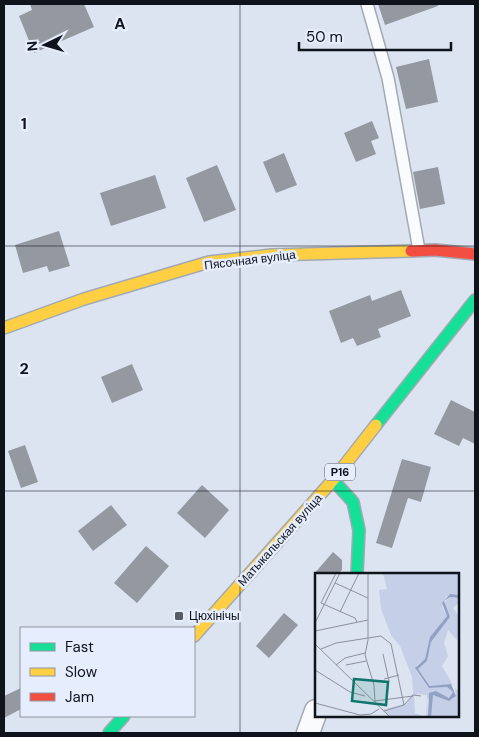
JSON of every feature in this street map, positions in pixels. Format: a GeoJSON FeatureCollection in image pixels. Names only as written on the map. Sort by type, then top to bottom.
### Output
{"type":"FeatureCollection","features":[{"type":"Feature","properties":{"kind":"street","name":"Пясочная вуліца"},"geometry":{"type":"LineString","coordinates":[[4,328],[84,299],[209,262],[272,255],[419,250],[475,254]]}},
{"type":"Feature","properties":{"kind":"street","name":"Матыкальская вуліца"},"geometry":{"type":"LineString","coordinates":[[195,635],[333,480],[475,300]]}},
{"type":"Feature","properties":{"kind":"street"},"geometry":{"type":"LineString","coordinates":[[333,480],[353,502],[359,530],[357,573]]}},
{"type":"Feature","properties":{"kind":"street"},"geometry":{"type":"LineString","coordinates":[[308,733],[315,714]]}},
{"type":"Feature","properties":{"kind":"street"},"geometry":{"type":"LineString","coordinates":[[109,733],[123,717]]}},
{"type":"Feature","properties":{"kind":"lane"},"geometry":{"type":"LineString","coordinates":[[367,4],[388,78],[419,250]]}},
{"type":"Feature","properties":{"kind":"building"},"geometry":{"type":"Polygon","coordinates":[[[30,4],[84,4],[94,27],[34,53],[19,16],[32,10],[30,4]]]}},
{"type":"Feature","properties":{"kind":"building"},"geometry":{"type":"Polygon","coordinates":[[[378,4],[438,4],[438,6],[385,25],[378,4]]]}},
{"type":"Feature","properties":{"kind":"building"},"geometry":{"type":"Polygon","coordinates":[[[429,59],[438,102],[406,109],[396,67],[429,59]]]}},
{"type":"Feature","properties":{"kind":"building"},"geometry":{"type":"Polygon","coordinates":[[[372,121],[379,138],[371,141],[376,154],[356,162],[344,133],[372,121]]]}},
{"type":"Feature","properties":{"kind":"building"},"geometry":{"type":"Polygon","coordinates":[[[284,153],[297,185],[276,193],[263,162],[284,153]]]}},
{"type":"Feature","properties":{"kind":"building"},"geometry":{"type":"Polygon","coordinates":[[[217,165],[236,210],[204,222],[186,178],[217,165]]]}},
{"type":"Feature","properties":{"kind":"building"},"geometry":{"type":"Polygon","coordinates":[[[438,167],[445,204],[420,209],[413,172],[438,167]]]}},
{"type":"Feature","properties":{"kind":"building"},"geometry":{"type":"Polygon","coordinates":[[[155,175],[166,208],[111,226],[100,193],[155,175]]]}},
{"type":"Feature","properties":{"kind":"building"},"geometry":{"type":"Polygon","coordinates":[[[59,231],[70,266],[49,272],[47,266],[23,273],[15,245],[59,231]]]}},
{"type":"Feature","properties":{"kind":"building"},"geometry":{"type":"Polygon","coordinates":[[[401,290],[411,316],[378,329],[381,337],[357,346],[353,338],[341,343],[329,311],[370,295],[372,301],[401,290]]]}},
{"type":"Feature","properties":{"kind":"building"},"geometry":{"type":"Polygon","coordinates":[[[132,364],[143,390],[112,403],[101,377],[132,364]]]}},
{"type":"Feature","properties":{"kind":"building"},"geometry":{"type":"Polygon","coordinates":[[[451,400],[475,412],[475,444],[463,438],[459,446],[434,434],[451,400]]]}},
{"type":"Feature","properties":{"kind":"building"},"geometry":{"type":"Polygon","coordinates":[[[25,445],[38,482],[21,488],[8,451],[25,445]]]}},
{"type":"Feature","properties":{"kind":"building"},"geometry":{"type":"Polygon","coordinates":[[[402,459],[431,467],[421,502],[408,498],[392,548],[376,543],[402,459]]]}},
{"type":"Feature","properties":{"kind":"building"},"geometry":{"type":"Polygon","coordinates":[[[202,485],[229,510],[205,538],[177,513],[202,485]]]}},
{"type":"Feature","properties":{"kind":"building"},"geometry":{"type":"Polygon","coordinates":[[[111,505],[127,525],[93,551],[78,531],[111,505]]]}},
{"type":"Feature","properties":{"kind":"building"},"geometry":{"type":"Polygon","coordinates":[[[146,546],[169,566],[137,603],[114,583],[146,546]]]}},
{"type":"Feature","properties":{"kind":"building"},"geometry":{"type":"Polygon","coordinates":[[[333,552],[342,560],[342,570],[339,573],[314,574],[333,552]]]}},
{"type":"Feature","properties":{"kind":"building"},"geometry":{"type":"Polygon","coordinates":[[[284,613],[298,625],[269,658],[256,646],[284,613]]]}},
{"type":"Feature","properties":{"kind":"building"},"geometry":{"type":"Polygon","coordinates":[[[20,688],[20,710],[4,718],[4,696],[20,688]]]}},
{"type":"Feature","properties":{"kind":"traffic: fast"},"geometry":{"type":"LineString","coordinates":[[376,425],[475,300]]}},
{"type":"Feature","properties":{"kind":"traffic: fast"},"geometry":{"type":"LineString","coordinates":[[333,480],[353,502],[359,530],[357,573]]}},
{"type":"Feature","properties":{"kind":"traffic: fast"},"geometry":{"type":"LineString","coordinates":[[109,733],[123,717]]}},
{"type":"Feature","properties":{"kind":"traffic: slow"},"geometry":{"type":"LineString","coordinates":[[4,328],[84,299],[209,262],[272,255],[411,251]]}},
{"type":"Feature","properties":{"kind":"traffic: slow"},"geometry":{"type":"LineString","coordinates":[[195,635],[333,480],[376,425]]}},
{"type":"Feature","properties":{"kind":"traffic: jam"},"geometry":{"type":"LineString","coordinates":[[411,251],[435,250],[475,254]]}},
{"type":"Feature","properties":{"kind":"place","name":"Цюхінічы"},"geometry":{"type":"Point","coordinates":[179,616]}}]}
